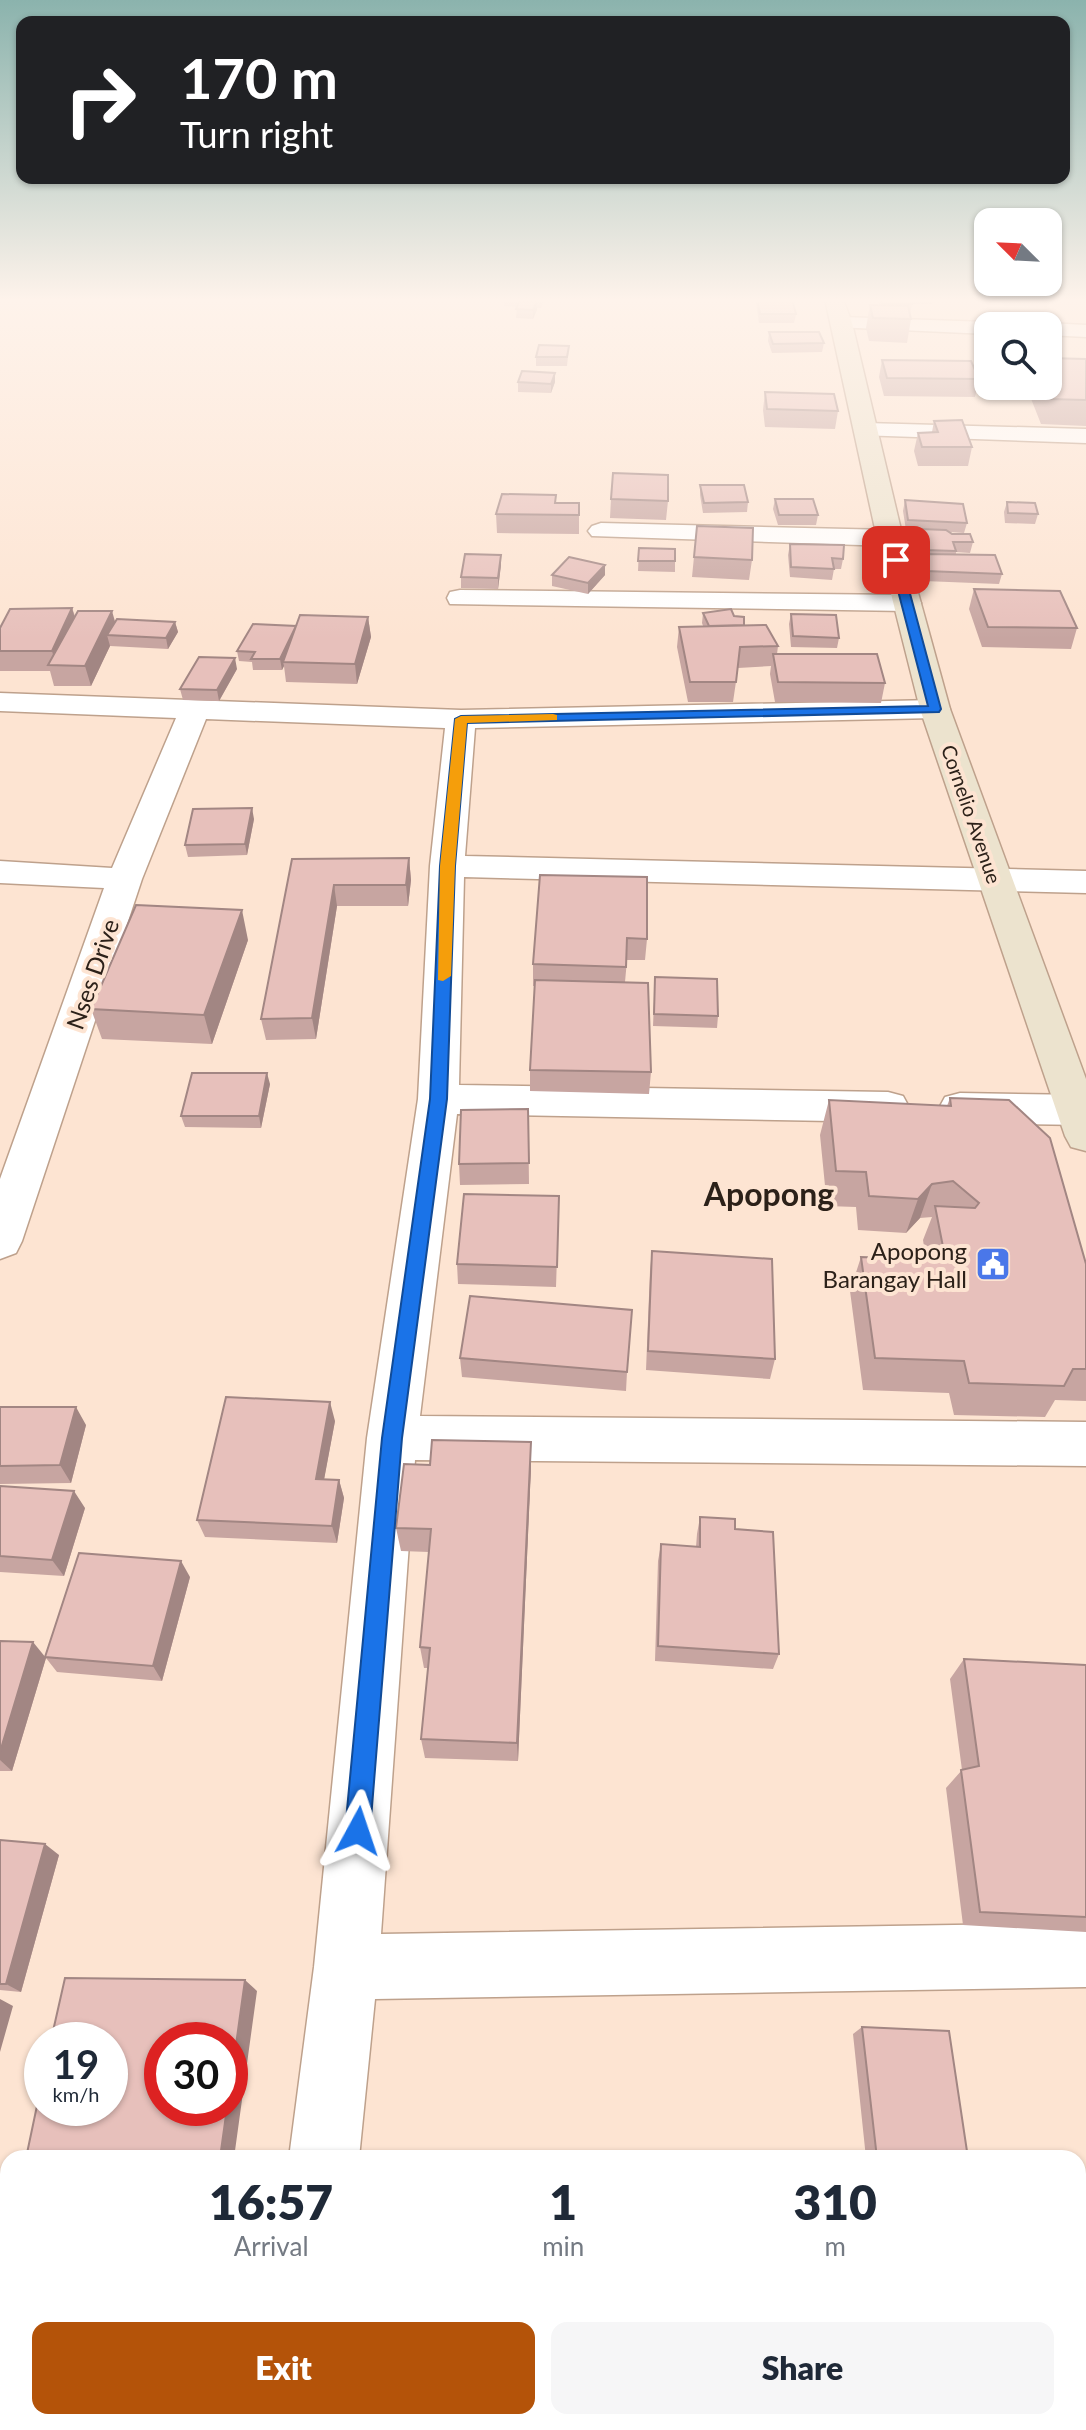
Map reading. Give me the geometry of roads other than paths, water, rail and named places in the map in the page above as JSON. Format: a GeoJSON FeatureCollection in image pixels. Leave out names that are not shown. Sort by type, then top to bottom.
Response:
{"type":"FeatureCollection","features":[{"type":"Feature","properties":{"kind":"street","name":"Cornelio Avenue"},"geometry":{"type":"LineString","coordinates":[[862,412],[890,538],[935,709],[1083,1118]]}},
{"type":"Feature","properties":{"kind":"street"},"geometry":{"type":"LineString","coordinates":[[866,430],[1086,436]]}},
{"type":"Feature","properties":{"kind":"street"},"geometry":{"type":"LineString","coordinates":[[601,531],[890,538]]}},
{"type":"Feature","properties":{"kind":"street"},"geometry":{"type":"LineString","coordinates":[[460,598],[907,603]]}},
{"type":"Feature","properties":{"kind":"street"},"geometry":{"type":"LineString","coordinates":[[0,702],[461,719],[935,709]]}},
{"type":"Feature","properties":{"kind":"street","name":"Nses Drive"},"geometry":{"type":"LineString","coordinates":[[0,1241],[125,879],[194,711]]}},
{"type":"Feature","properties":{"kind":"street"},"geometry":{"type":"LineString","coordinates":[[325,2150],[346,1967],[392,1438],[438,1099],[447,866],[461,719]]}},
{"type":"Feature","properties":{"kind":"street"},"geometry":{"type":"LineString","coordinates":[[447,866],[1086,882]]}},
{"type":"Feature","properties":{"kind":"street"},"geometry":{"type":"LineString","coordinates":[[0,872],[125,879]]}},
{"type":"Feature","properties":{"kind":"street"},"geometry":{"type":"LineString","coordinates":[[438,1099],[1083,1118]]}},
{"type":"Feature","properties":{"kind":"street"},"geometry":{"type":"LineString","coordinates":[[392,1438],[1086,1444]]}},
{"type":"Feature","properties":{"kind":"street"},"geometry":{"type":"LineString","coordinates":[[346,1967],[1086,1955]]}},
{"type":"Feature","properties":{"kind":"place","name":"Apopong Barangay Hall"},"geometry":{"type":"Point","coordinates":[993,1264]}},
{"type":"Feature","properties":{"kind":"district","name":"Apopong"},"geometry":{"type":"Point","coordinates":[769,1193]}}]}
